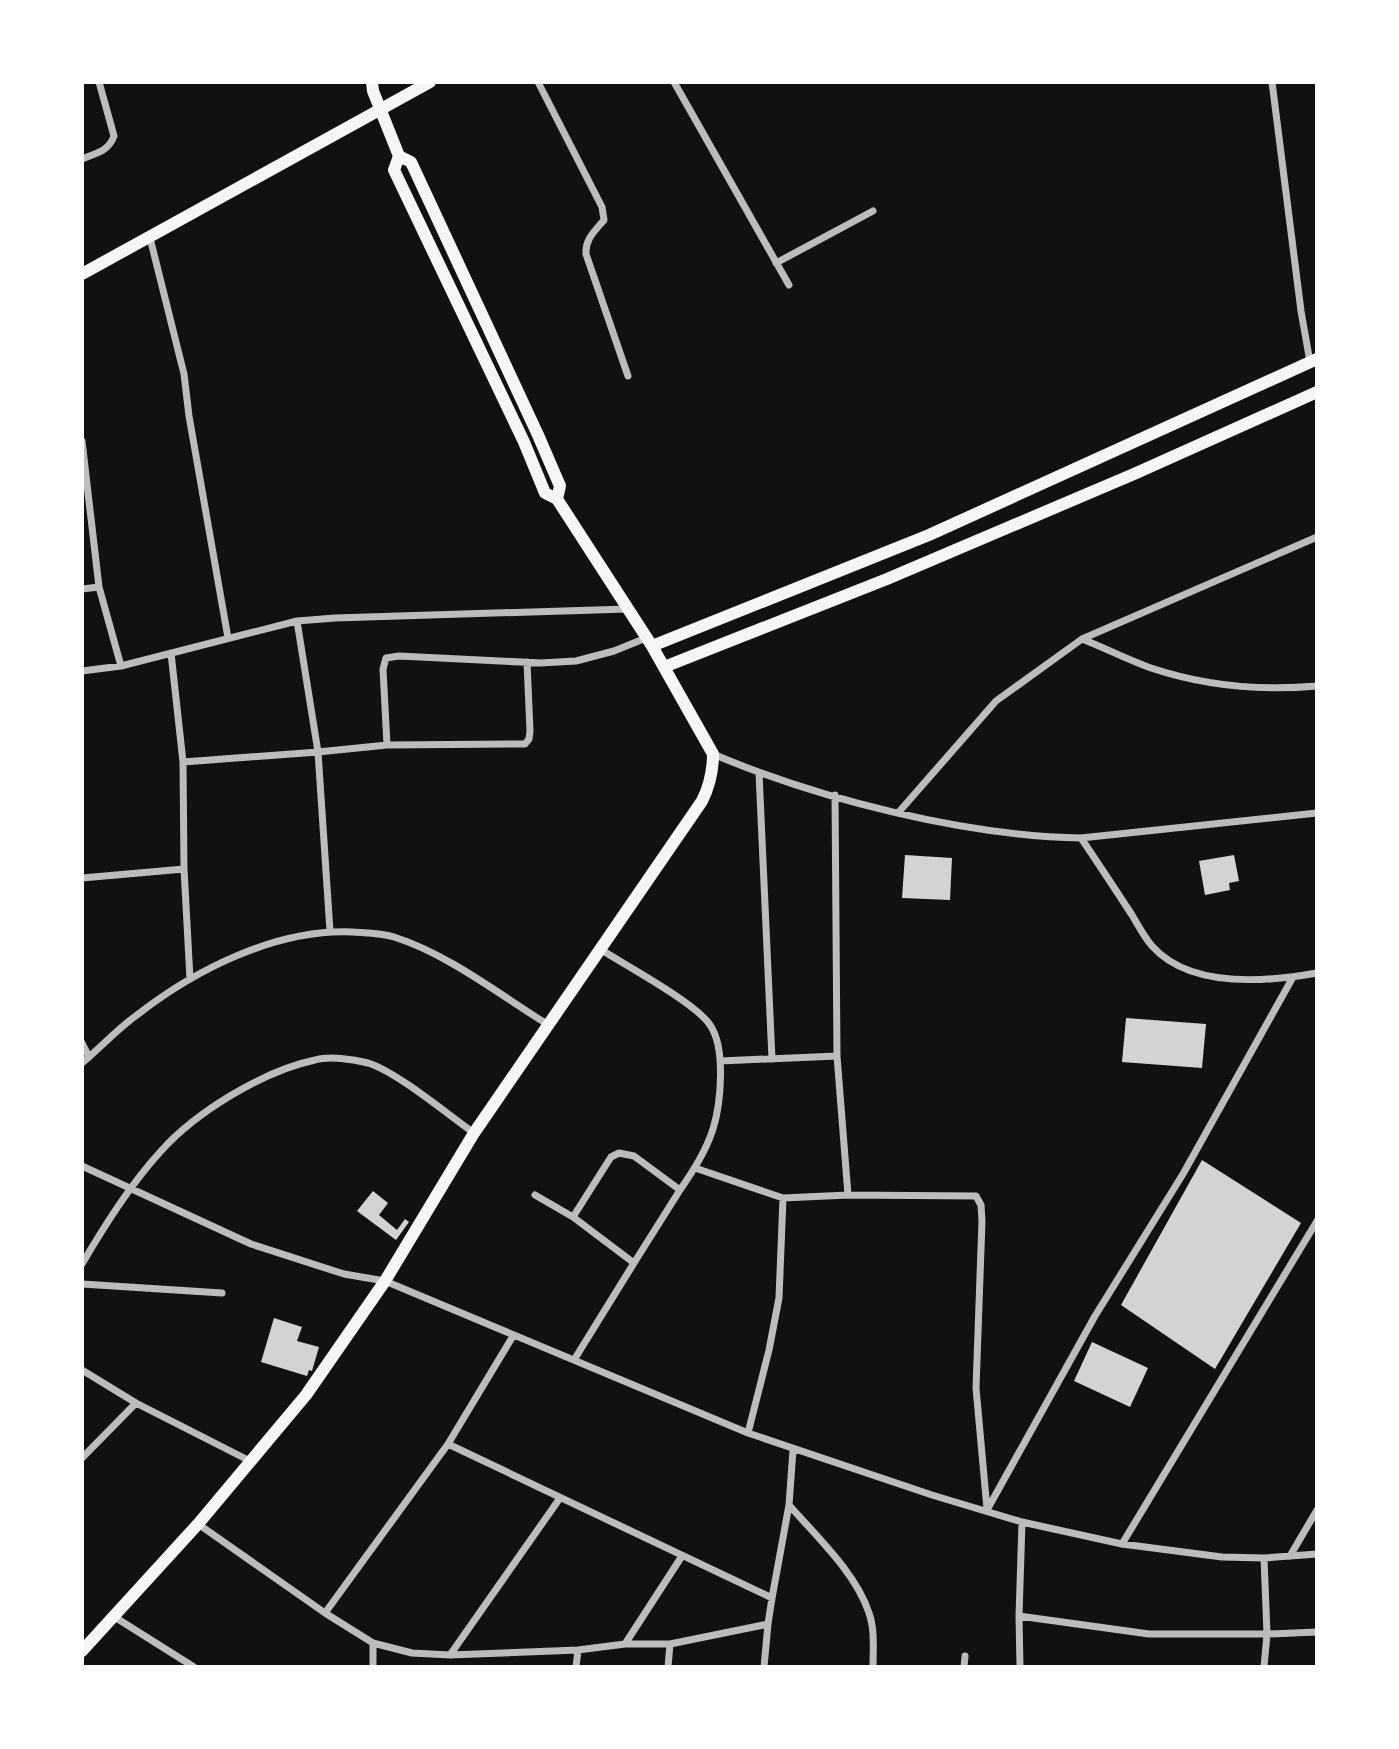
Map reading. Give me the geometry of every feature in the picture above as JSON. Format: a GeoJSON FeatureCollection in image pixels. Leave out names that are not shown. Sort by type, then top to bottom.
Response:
{"type":"FeatureCollection","features":[{"type":"Feature","properties":{"kind":"main road"},"geometry":{"type":"LineString","coordinates":[[82,1651],[198,1524],[306,1395],[385,1281],[474,1133],[702,801],[713,771],[713,754],[649,642],[557,499],[545,492],[394,170],[399,156],[372,82]]}},
{"type":"Feature","properties":{"kind":"main road"},"geometry":{"type":"LineString","coordinates":[[82,274],[430,82]]}},
{"type":"Feature","properties":{"kind":"main road"},"geometry":{"type":"LineString","coordinates":[[399,156],[411,162],[538,435],[560,486],[557,499]]}},
{"type":"Feature","properties":{"kind":"main road"},"geometry":{"type":"LineString","coordinates":[[649,642],[791,592],[929,535],[1313,361]]}},
{"type":"Feature","properties":{"kind":"main road"},"geometry":{"type":"LineString","coordinates":[[664,667],[1121,479],[1317,392]]}},
{"type":"Feature","properties":{"kind":"main road"},"geometry":{"type":"LineString","coordinates":[[791,592],[800,613]]}},
{"type":"Feature","properties":{"kind":"street"},"geometry":{"type":"LineString","coordinates":[[82,159],[103,151],[111,144],[114,136],[99,82]]}},
{"type":"Feature","properties":{"kind":"street"},"geometry":{"type":"LineString","coordinates":[[538,82],[602,207],[604,220],[585,245],[586,254],[628,376]]}},
{"type":"Feature","properties":{"kind":"street"},"geometry":{"type":"LineString","coordinates":[[674,82],[789,285]]}},
{"type":"Feature","properties":{"kind":"street"},"geometry":{"type":"LineString","coordinates":[[1272,82],[1301,311],[1313,361]]}},
{"type":"Feature","properties":{"kind":"street"},"geometry":{"type":"LineString","coordinates":[[776,263],[873,211]]}},
{"type":"Feature","properties":{"kind":"street"},"geometry":{"type":"LineString","coordinates":[[150,238],[184,374],[228,638]]}},
{"type":"Feature","properties":{"kind":"street"},"geometry":{"type":"LineString","coordinates":[[82,441],[99,587],[121,666]]}},
{"type":"Feature","properties":{"kind":"street"},"geometry":{"type":"LineString","coordinates":[[898,813],[996,701],[1082,639],[1317,537]]}},
{"type":"Feature","properties":{"kind":"street"},"geometry":{"type":"LineString","coordinates":[[82,589],[99,587]]}},
{"type":"Feature","properties":{"kind":"street"},"geometry":{"type":"LineString","coordinates":[[82,671],[121,666],[297,621],[627,609]]}},
{"type":"Feature","properties":{"kind":"street"},"geometry":{"type":"LineString","coordinates":[[297,621],[318,752],[330,931]]}},
{"type":"Feature","properties":{"kind":"street"},"geometry":{"type":"LineString","coordinates":[[1082,639],[1151,667],[1214,683],[1254,688],[1317,686]]}},
{"type":"Feature","properties":{"kind":"street"},"geometry":{"type":"LineString","coordinates":[[387,745],[383,669],[386,658],[399,656],[527,662],[576,661],[649,642]]}},
{"type":"Feature","properties":{"kind":"street"},"geometry":{"type":"LineString","coordinates":[[171,653],[183,762],[184,869],[190,979]]}},
{"type":"Feature","properties":{"kind":"street"},"geometry":{"type":"LineString","coordinates":[[183,762],[387,745],[525,744],[530,731],[527,662]]}},
{"type":"Feature","properties":{"kind":"street"},"geometry":{"type":"LineString","coordinates":[[713,754],[759,773],[898,813],[1005,833],[1081,838],[1317,813]]}},
{"type":"Feature","properties":{"kind":"street"},"geometry":{"type":"LineString","coordinates":[[759,773],[772,1059]]}},
{"type":"Feature","properties":{"kind":"street"},"geometry":{"type":"LineString","coordinates":[[835,795],[837,1056],[848,1195]]}},
{"type":"Feature","properties":{"kind":"street"},"geometry":{"type":"LineString","coordinates":[[1081,838],[1152,947],[1173,964],[1203,975],[1242,979],[1317,973]]}},
{"type":"Feature","properties":{"kind":"street"},"geometry":{"type":"LineString","coordinates":[[82,878],[184,869]]}},
{"type":"Feature","properties":{"kind":"street"},"geometry":{"type":"LineString","coordinates":[[82,1063],[137,1014],[190,979],[242,954],[286,940],[330,931],[391,936],[416,945],[547,1024]]}},
{"type":"Feature","properties":{"kind":"street"},"geometry":{"type":"LineString","coordinates":[[574,1360],[695,1168],[713,1130],[718,1104],[720,1061],[716,1036],[709,1023],[692,1008],[600,949]]}},
{"type":"Feature","properties":{"kind":"street"},"geometry":{"type":"LineString","coordinates":[[987,1510],[1095,1316],[1183,1174],[1293,977]]}},
{"type":"Feature","properties":{"kind":"street"},"geometry":{"type":"LineString","coordinates":[[82,1043],[89,1056]]}},
{"type":"Feature","properties":{"kind":"street"},"geometry":{"type":"LineString","coordinates":[[720,1061],[837,1056]]}},
{"type":"Feature","properties":{"kind":"street"},"geometry":{"type":"LineString","coordinates":[[82,1264],[131,1189],[162,1150],[191,1124],[245,1087],[317,1059],[367,1063],[386,1072],[474,1133]]}},
{"type":"Feature","properties":{"kind":"street"},"geometry":{"type":"LineString","coordinates":[[573,1217],[611,1157],[619,1153],[634,1156],[680,1190]]}},
{"type":"Feature","properties":{"kind":"street"},"geometry":{"type":"LineString","coordinates":[[82,1166],[251,1244],[344,1273],[385,1281],[748,1433],[932,1495],[1022,1522],[1122,1544],[1222,1557],[1264,1558],[1317,1554]]}},
{"type":"Feature","properties":{"kind":"street"},"geometry":{"type":"LineString","coordinates":[[695,1168],[783,1198],[848,1195],[976,1196],[981,1205],[976,1388],[987,1510]]}},
{"type":"Feature","properties":{"kind":"street"},"geometry":{"type":"LineString","coordinates":[[535,1195],[573,1217],[634,1263]]}},
{"type":"Feature","properties":{"kind":"street"},"geometry":{"type":"LineString","coordinates":[[748,1433],[777,1310],[783,1198]]}},
{"type":"Feature","properties":{"kind":"street"},"geometry":{"type":"LineString","coordinates":[[1122,1544],[1317,1221]]}},
{"type":"Feature","properties":{"kind":"street"},"geometry":{"type":"LineString","coordinates":[[82,1284],[222,1293]]}},
{"type":"Feature","properties":{"kind":"street"},"geometry":{"type":"LineString","coordinates":[[325,1613],[448,1444],[513,1336]]}},
{"type":"Feature","properties":{"kind":"street"},"geometry":{"type":"LineString","coordinates":[[82,1370],[136,1403],[250,1461]]}},
{"type":"Feature","properties":{"kind":"street"},"geometry":{"type":"LineString","coordinates":[[82,1458],[136,1403]]}},
{"type":"Feature","properties":{"kind":"street"},"geometry":{"type":"LineString","coordinates":[[448,1444],[772,1598]]}},
{"type":"Feature","properties":{"kind":"street"},"geometry":{"type":"LineString","coordinates":[[764,1667],[772,1598],[789,1505],[793,1450]]}},
{"type":"Feature","properties":{"kind":"street"},"geometry":{"type":"LineString","coordinates":[[450,1655],[560,1498]]}},
{"type":"Feature","properties":{"kind":"street"},"geometry":{"type":"LineString","coordinates":[[789,1505],[854,1581],[862,1596],[873,1631],[873,1667]]}},
{"type":"Feature","properties":{"kind":"street"},"geometry":{"type":"LineString","coordinates":[[1290,1556],[1317,1510]]}},
{"type":"Feature","properties":{"kind":"street"},"geometry":{"type":"LineString","coordinates":[[1020,1667],[1022,1522]]}},
{"type":"Feature","properties":{"kind":"street"},"geometry":{"type":"LineString","coordinates":[[198,1524],[325,1613],[373,1643],[412,1653],[450,1655],[578,1650],[625,1644],[670,1644],[768,1624]]}},
{"type":"Feature","properties":{"kind":"street"},"geometry":{"type":"LineString","coordinates":[[625,1644],[682,1556]]}},
{"type":"Feature","properties":{"kind":"street"},"geometry":{"type":"LineString","coordinates":[[1264,1558],[1267,1634],[1264,1667]]}},
{"type":"Feature","properties":{"kind":"street"},"geometry":{"type":"LineString","coordinates":[[113,1616],[194,1667]]}},
{"type":"Feature","properties":{"kind":"street"},"geometry":{"type":"LineString","coordinates":[[1019,1616],[1149,1634],[1317,1632]]}},
{"type":"Feature","properties":{"kind":"street"},"geometry":{"type":"LineString","coordinates":[[373,1643],[373,1667]]}},
{"type":"Feature","properties":{"kind":"street"},"geometry":{"type":"LineString","coordinates":[[668,1667],[670,1644]]}},
{"type":"Feature","properties":{"kind":"street"},"geometry":{"type":"LineString","coordinates":[[576,1667],[578,1650]]}},
{"type":"Feature","properties":{"kind":"street"},"geometry":{"type":"LineString","coordinates":[[964,1667],[965,1656]]}},
{"type":"Feature","properties":{"kind":"building"},"geometry":{"type":"Polygon","coordinates":[[[905,855],[952,858],[950,900],[902,898],[905,855]]]}},
{"type":"Feature","properties":{"kind":"building"},"geometry":{"type":"Polygon","coordinates":[[[1234,855],[1239,881],[1229,883],[1230,890],[1205,895],[1199,861],[1234,855]]]}},
{"type":"Feature","properties":{"kind":"building"},"geometry":{"type":"Polygon","coordinates":[[[1126,1018],[1206,1024],[1202,1068],[1122,1062],[1126,1018]]]}},
{"type":"Feature","properties":{"kind":"building"},"geometry":{"type":"Polygon","coordinates":[[[1202,1160],[1301,1223],[1215,1369],[1121,1305],[1202,1160]]]}},
{"type":"Feature","properties":{"kind":"building"},"geometry":{"type":"Polygon","coordinates":[[[373,1191],[388,1203],[379,1215],[397,1230],[405,1219],[409,1222],[396,1240],[357,1211],[373,1191]]]}},
{"type":"Feature","properties":{"kind":"building"},"geometry":{"type":"Polygon","coordinates":[[[274,1318],[302,1327],[297,1341],[319,1347],[312,1371],[309,1370],[307,1376],[261,1362],[274,1318]]]}},
{"type":"Feature","properties":{"kind":"building"},"geometry":{"type":"Polygon","coordinates":[[[1092,1342],[1148,1368],[1130,1407],[1074,1381],[1092,1342]]]}}]}
